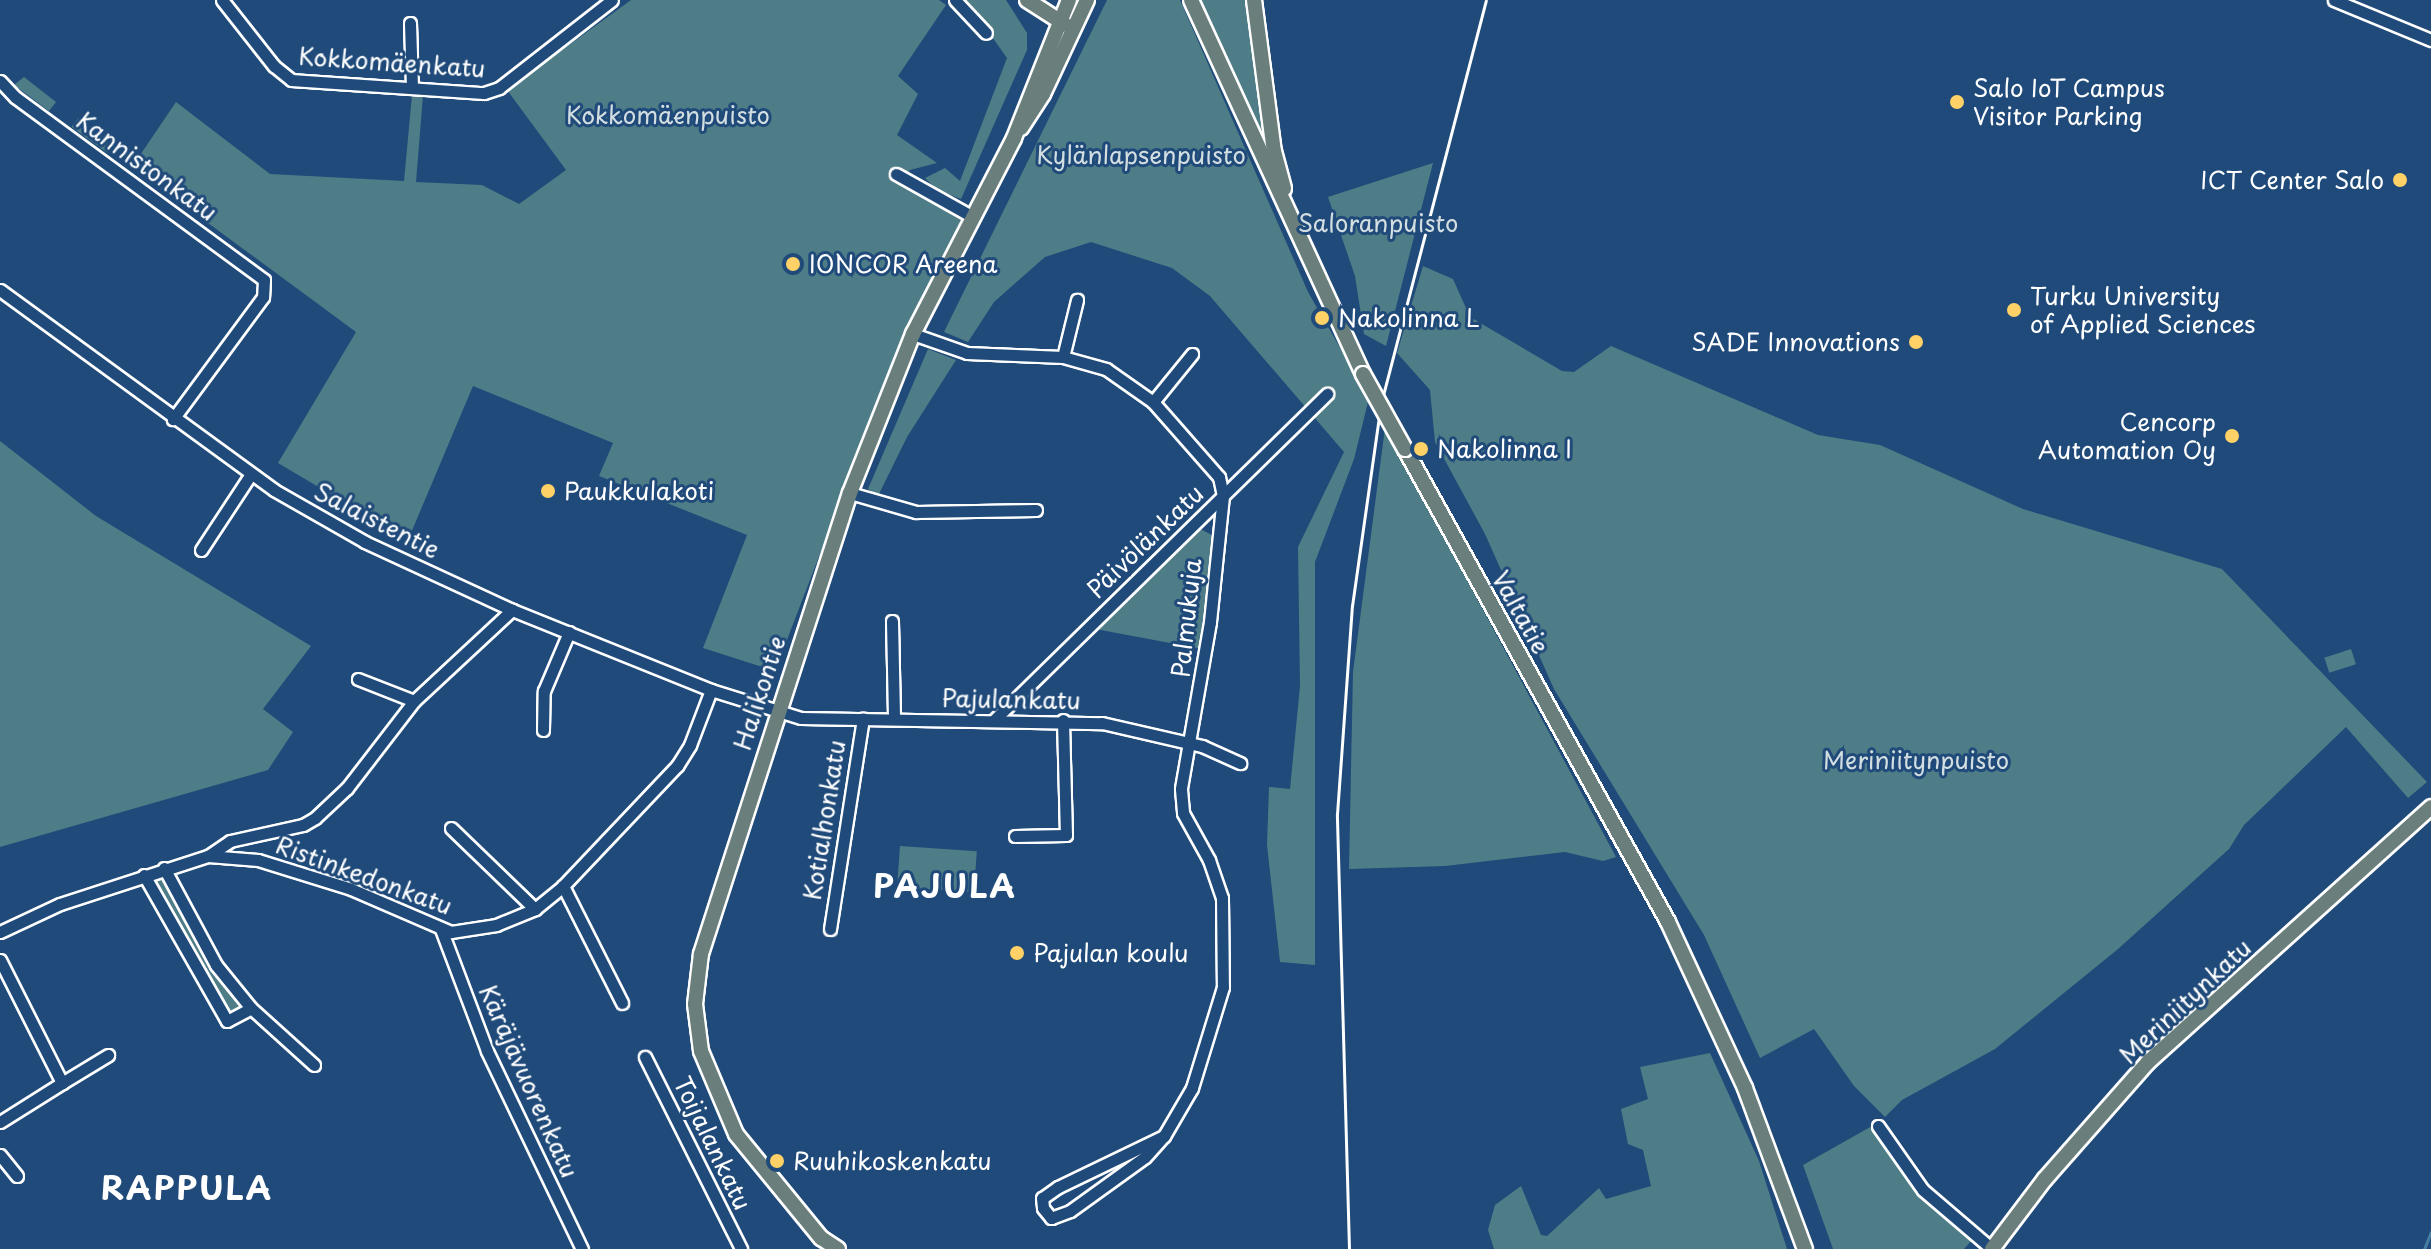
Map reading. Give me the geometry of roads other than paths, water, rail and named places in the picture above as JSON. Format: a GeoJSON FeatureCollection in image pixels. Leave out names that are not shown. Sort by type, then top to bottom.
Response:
{"type":"FeatureCollection","features":[{"type":"Feature","properties":{"kind":"main road"},"geometry":{"type":"LineString","coordinates":[[1027,0],[1074,28]]}},
{"type":"Feature","properties":{"kind":"main road","name":"Valtatie"},"geometry":{"type":"LineString","coordinates":[[1191,0],[1363,374],[1675,936],[1745,1088],[1805,1249]]}},
{"type":"Feature","properties":{"kind":"main road"},"geometry":{"type":"LineString","coordinates":[[1254,0],[1274,151],[1296,232]]}},
{"type":"Feature","properties":{"kind":"main road"},"geometry":{"type":"LineString","coordinates":[[1067,1],[1084,5]]}},
{"type":"Feature","properties":{"kind":"main road","name":"Halikontie"},"geometry":{"type":"LineString","coordinates":[[1014,138],[1067,1]]}},
{"type":"Feature","properties":{"kind":"main road","name":"Halikontie"},"geometry":{"type":"LineString","coordinates":[[838,1249],[819,1243],[736,1134],[701,1051],[695,1004],[701,954],[776,711],[850,493],[913,334],[1014,138],[1043,94],[1084,5]]}},
{"type":"Feature","properties":{"kind":"main road"},"geometry":{"type":"LineString","coordinates":[[1042,11],[1048,45]]}},
{"type":"Feature","properties":{"kind":"main road","name":"Meriniitynkatu"},"geometry":{"type":"LineString","coordinates":[[1992,1249],[2045,1179],[2148,1062],[2431,807]]}},
{"type":"Feature","properties":{"kind":"street","name":"Kokkomäenkatu"},"geometry":{"type":"LineString","coordinates":[[222,0],[274,66],[291,80],[492,91],[612,0]]}},
{"type":"Feature","properties":{"kind":"street"},"geometry":{"type":"LineString","coordinates":[[955,0],[986,33]]}},
{"type":"Feature","properties":{"kind":"street"},"geometry":{"type":"LineString","coordinates":[[2334,0],[2431,40]]}},
{"type":"Feature","properties":{"kind":"street"},"geometry":{"type":"LineString","coordinates":[[410,23],[412,88]]}},
{"type":"Feature","properties":{"kind":"street","name":"Kannistonkatu"},"geometry":{"type":"LineString","coordinates":[[0,81],[15,97],[261,276],[267,286],[173,419]]}},
{"type":"Feature","properties":{"kind":"street"},"geometry":{"type":"LineString","coordinates":[[896,174],[973,217]]}},
{"type":"Feature","properties":{"kind":"street","name":"Salaistentie"},"geometry":{"type":"LineString","coordinates":[[0,290],[251,474],[365,542],[512,610],[711,690],[776,711]]}},
{"type":"Feature","properties":{"kind":"street"},"geometry":{"type":"LineString","coordinates":[[1063,357],[1077,300]]}},
{"type":"Feature","properties":{"kind":"street"},"geometry":{"type":"LineString","coordinates":[[913,334],[967,353],[1063,357],[1106,369],[1153,402],[1209,461],[1223,496]]}},
{"type":"Feature","properties":{"kind":"street"},"geometry":{"type":"LineString","coordinates":[[1153,402],[1192,354]]}},
{"type":"Feature","properties":{"kind":"street","name":"Päivölänkatu"},"geometry":{"type":"LineString","coordinates":[[995,719],[1327,394]]}},
{"type":"Feature","properties":{"kind":"street"},"geometry":{"type":"LineString","coordinates":[[201,550],[251,474]]}},
{"type":"Feature","properties":{"kind":"street"},"geometry":{"type":"LineString","coordinates":[[850,493],[916,512],[1036,510]]}},
{"type":"Feature","properties":{"kind":"street","name":"Palmukuja"},"geometry":{"type":"LineString","coordinates":[[1164,1136],[1058,1187],[1042,1198],[1043,1208],[1051,1218],[1070,1211],[1145,1157],[1164,1136],[1192,1088],[1223,987],[1222,898],[1209,860],[1183,813],[1189,744],[1208,644],[1223,496]]}},
{"type":"Feature","properties":{"kind":"street"},"geometry":{"type":"LineString","coordinates":[[208,856],[230,841],[303,825],[315,818],[347,788],[414,701],[512,610]]}},
{"type":"Feature","properties":{"kind":"street"},"geometry":{"type":"LineString","coordinates":[[892,621],[894,719]]}},
{"type":"Feature","properties":{"kind":"street"},"geometry":{"type":"LineString","coordinates":[[543,730],[544,691],[569,632]]}},
{"type":"Feature","properties":{"kind":"street"},"geometry":{"type":"LineString","coordinates":[[358,679],[414,701]]}},
{"type":"Feature","properties":{"kind":"street","name":"Ristinkedonkatu"},"geometry":{"type":"LineString","coordinates":[[0,932],[60,904],[208,856],[258,860],[351,889],[441,929],[496,925],[535,909],[563,886],[677,766],[690,745],[711,690]]}},
{"type":"Feature","properties":{"kind":"street","name":"Pajulankatu"},"geometry":{"type":"LineString","coordinates":[[776,711],[801,718],[1063,720],[1127,727],[1189,744],[1240,763]]}},
{"type":"Feature","properties":{"kind":"street","name":"Kotialhonkatu"},"geometry":{"type":"LineString","coordinates":[[830,929],[863,719]]}},
{"type":"Feature","properties":{"kind":"street"},"geometry":{"type":"LineString","coordinates":[[1015,836],[1066,835],[1063,720]]}},
{"type":"Feature","properties":{"kind":"street"},"geometry":{"type":"LineString","coordinates":[[451,828],[535,909]]}},
{"type":"Feature","properties":{"kind":"street"},"geometry":{"type":"LineString","coordinates":[[164,868],[216,965],[251,1008],[314,1065]]}},
{"type":"Feature","properties":{"kind":"street"},"geometry":{"type":"LineString","coordinates":[[144,875],[227,1021],[251,1008]]}},
{"type":"Feature","properties":{"kind":"street"},"geometry":{"type":"LineString","coordinates":[[563,886],[622,1003]]}},
{"type":"Feature","properties":{"kind":"street","name":"Käräjävuorenkatu"},"geometry":{"type":"LineString","coordinates":[[441,929],[487,1051],[582,1249]]}},
{"type":"Feature","properties":{"kind":"street"},"geometry":{"type":"LineString","coordinates":[[0,960],[62,1083]]}},
{"type":"Feature","properties":{"kind":"street"},"geometry":{"type":"LineString","coordinates":[[0,1122],[108,1055]]}},
{"type":"Feature","properties":{"kind":"street","name":"Toijalankatu"},"geometry":{"type":"LineString","coordinates":[[645,1057],[741,1249]]}},
{"type":"Feature","properties":{"kind":"street"},"geometry":{"type":"LineString","coordinates":[[1878,1126],[1923,1190],[1992,1249]]}},
{"type":"Feature","properties":{"kind":"street"},"geometry":{"type":"LineString","coordinates":[[0,1155],[17,1176]]}},
{"type":"Feature","properties":{"kind":"waterway"},"geometry":{"type":"LineString","coordinates":[[2424,1249],[2431,1232]]}},
{"type":"Feature","properties":{"kind":"railway"},"geometry":{"type":"LineString","coordinates":[[1349,1249],[1337,814],[1352,606],[1381,403],[1486,0]]}},
{"type":"Feature","properties":{"kind":"place","name":"Salo IoT Campus Visitor Parking"},"geometry":{"type":"Point","coordinates":[1957,102]}},
{"type":"Feature","properties":{"kind":"place","name":"ICT Center Salo"},"geometry":{"type":"Point","coordinates":[2400,180]}},
{"type":"Feature","properties":{"kind":"place","name":"IONCOR Areena"},"geometry":{"type":"Point","coordinates":[793,264]}},
{"type":"Feature","properties":{"kind":"place","name":"Turku University of Applied Sciences"},"geometry":{"type":"Point","coordinates":[2014,310]}},
{"type":"Feature","properties":{"kind":"place","name":"Nakolinna L"},"geometry":{"type":"Point","coordinates":[1322,318]}},
{"type":"Feature","properties":{"kind":"place","name":"SADE Innovations"},"geometry":{"type":"Point","coordinates":[1916,342]}},
{"type":"Feature","properties":{"kind":"place","name":"Cencorp Automation Oy"},"geometry":{"type":"Point","coordinates":[2232,436]}},
{"type":"Feature","properties":{"kind":"place","name":"Nakolinna I"},"geometry":{"type":"Point","coordinates":[1421,449]}},
{"type":"Feature","properties":{"kind":"place","name":"Paukkulakoti"},"geometry":{"type":"Point","coordinates":[548,491]}},
{"type":"Feature","properties":{"kind":"place","name":"Pajulan koulu"},"geometry":{"type":"Point","coordinates":[1017,953]}},
{"type":"Feature","properties":{"kind":"place","name":"Ruuhikoskenkatu"},"geometry":{"type":"Point","coordinates":[777,1161]}},
{"type":"Feature","properties":{"kind":"district","name":"PAJULA"},"geometry":{"type":"Point","coordinates":[945,885]}},
{"type":"Feature","properties":{"kind":"district","name":"RAPPULA"},"geometry":{"type":"Point","coordinates":[187,1187]}},
{"type":"Feature","properties":{"kind":"park label","name":"Kokkomäenpuisto"},"geometry":{"type":"Point","coordinates":[668,115]}},
{"type":"Feature","properties":{"kind":"park label","name":"Kylänlapsenpuisto"},"geometry":{"type":"Point","coordinates":[1141,155]}},
{"type":"Feature","properties":{"kind":"park label","name":"Saloranpuisto"},"geometry":{"type":"Point","coordinates":[1378,223]}},
{"type":"Feature","properties":{"kind":"park label","name":"Meriniitynpuisto"},"geometry":{"type":"Point","coordinates":[1916,760]}}]}
